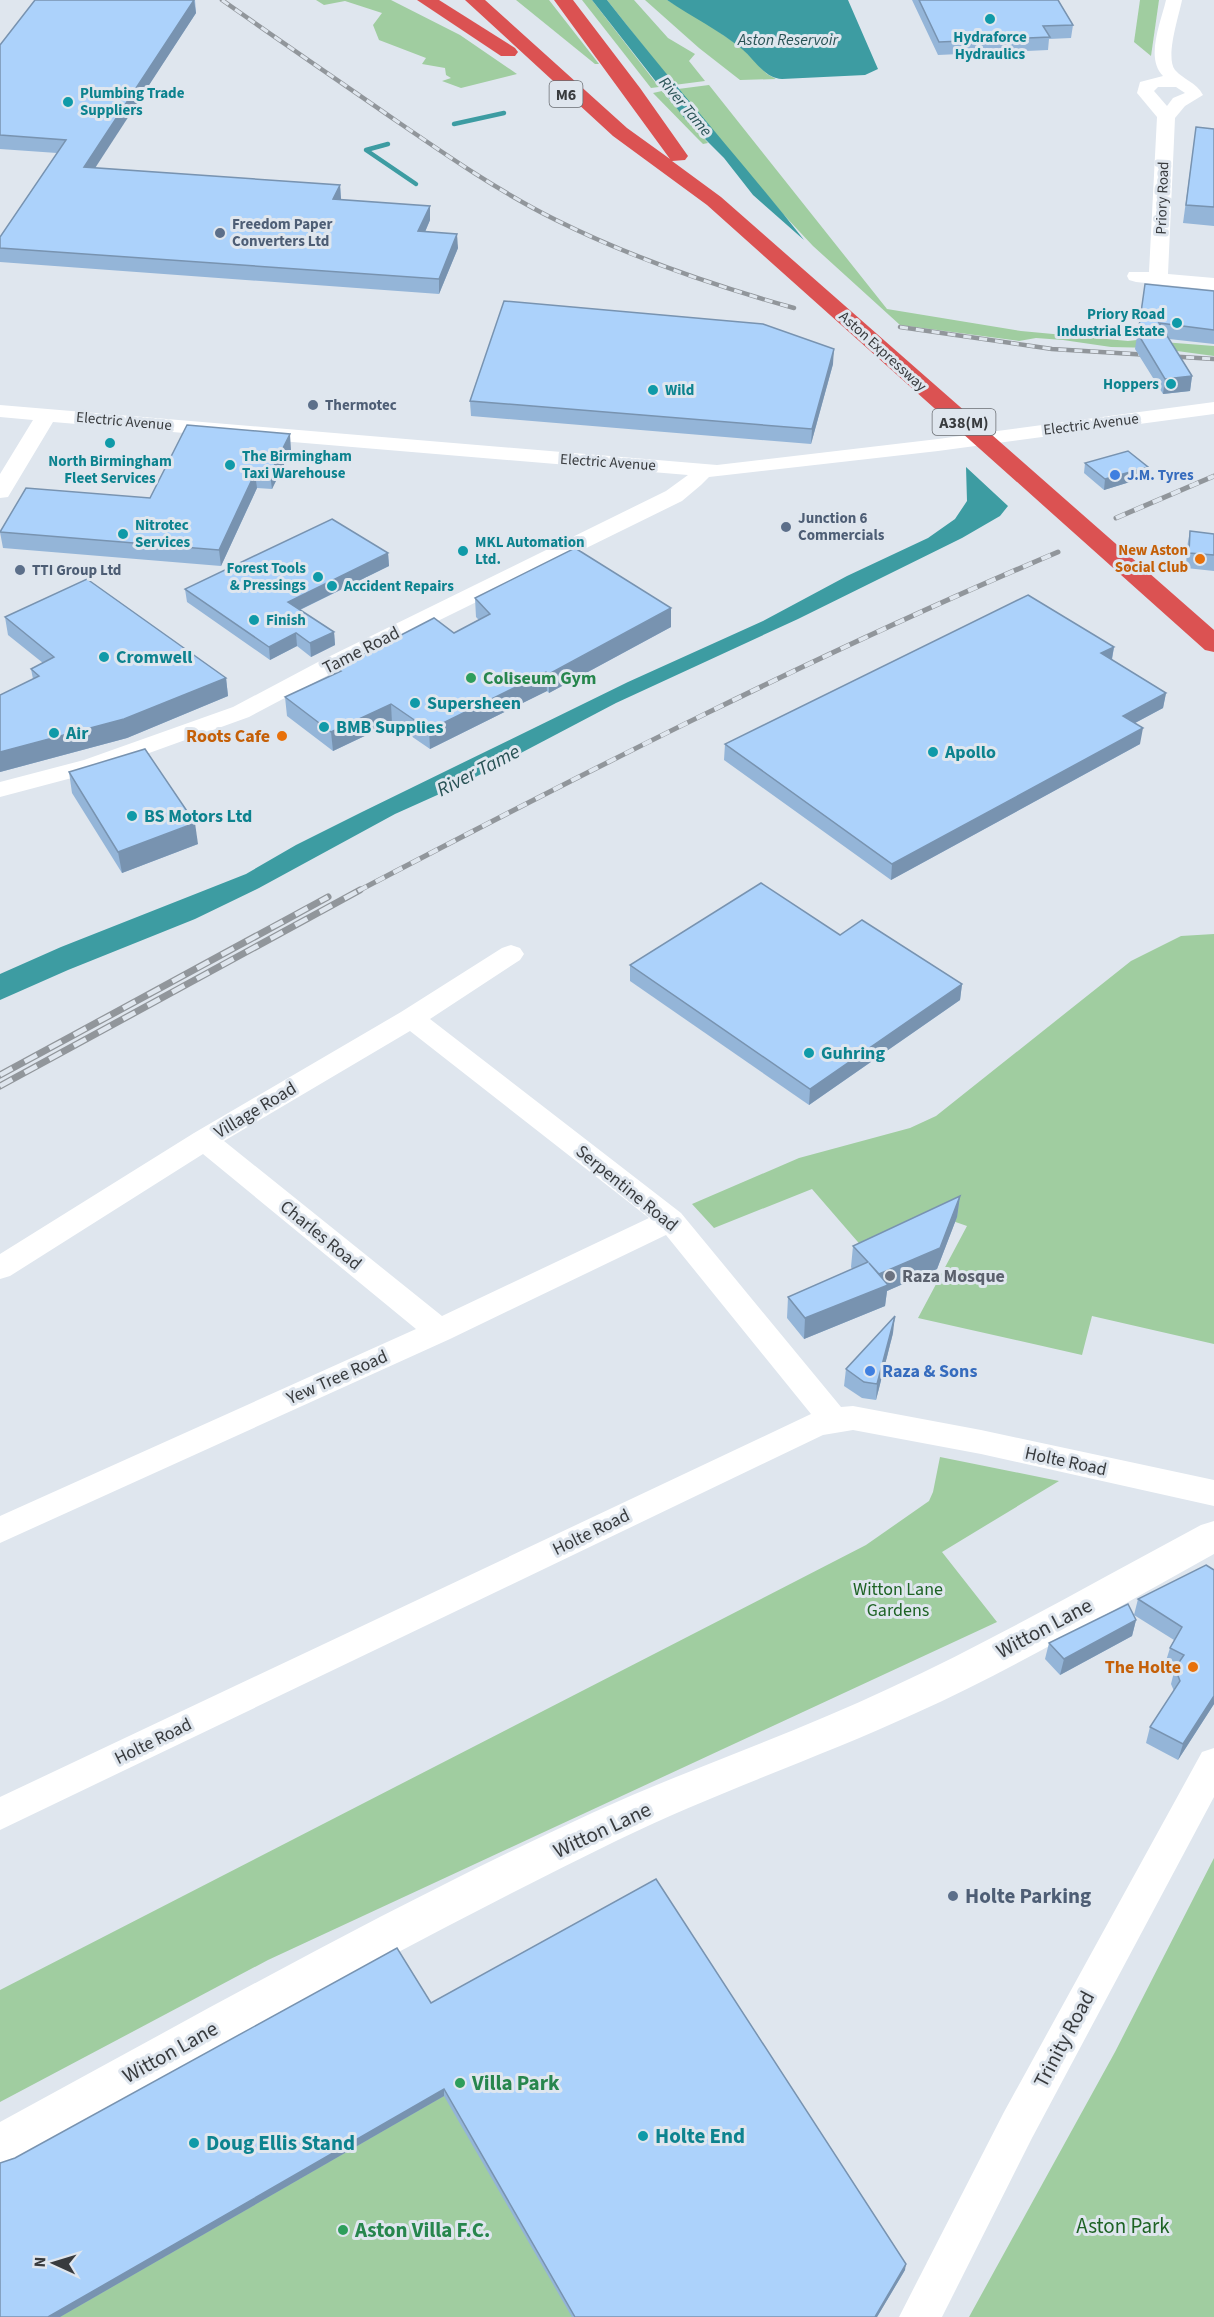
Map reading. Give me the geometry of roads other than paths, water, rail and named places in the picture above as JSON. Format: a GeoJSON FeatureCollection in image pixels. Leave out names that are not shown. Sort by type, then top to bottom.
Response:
{"type":"FeatureCollection","features":[{"type":"Feature","properties":{"kind":"highway","name":"M6"},"geometry":{"type":"LineString","coordinates":[[413,0],[522,53],[620,132]]}},
{"type":"Feature","properties":{"kind":"highway","name":"M6"},"geometry":{"type":"LineString","coordinates":[[426,0],[465,25]]}},
{"type":"Feature","properties":{"kind":"highway"},"geometry":{"type":"LineString","coordinates":[[474,0],[522,53]]}},
{"type":"Feature","properties":{"kind":"highway","name":"Aston Expressway"},"geometry":{"type":"LineString","coordinates":[[499,0],[678,156],[714,201]]}},
{"type":"Feature","properties":{"kind":"highway","name":"A38(M)"},"geometry":{"type":"LineString","coordinates":[[563,0],[678,156]]}},
{"type":"Feature","properties":{"kind":"highway","name":"Aston Expressway"},"geometry":{"type":"LineString","coordinates":[[620,132],[714,201],[1214,644]]}},
{"type":"Feature","properties":{"kind":"main road","name":"Witton Lane"},"geometry":{"type":"LineString","coordinates":[[0,2146],[273,1996],[491,1882],[608,1824],[903,1701],[979,1664],[1214,1536]]}},
{"type":"Feature","properties":{"kind":"street"},"geometry":{"type":"LineString","coordinates":[[1166,117],[1159,84],[1162,48],[1173,13],[1174,0]]}},
{"type":"Feature","properties":{"kind":"street"},"geometry":{"type":"LineString","coordinates":[[1159,84],[1185,94],[1214,99]]}},
{"type":"Feature","properties":{"kind":"street"},"geometry":{"type":"LineString","coordinates":[[1159,84],[1185,94]]}},
{"type":"Feature","properties":{"kind":"street"},"geometry":{"type":"LineString","coordinates":[[1166,117],[1185,94]]}},
{"type":"Feature","properties":{"kind":"street","name":"Priory Road"},"geometry":{"type":"LineString","coordinates":[[1158,279],[1166,117]]}},
{"type":"Feature","properties":{"kind":"street"},"geometry":{"type":"LineString","coordinates":[[1136,276],[1214,284]]}},
{"type":"Feature","properties":{"kind":"street","name":"Electric Avenue"},"geometry":{"type":"LineString","coordinates":[[0,411],[434,449],[703,470],[736,470],[1214,408]]}},
{"type":"Feature","properties":{"kind":"street"},"geometry":{"type":"LineString","coordinates":[[0,492],[47,414]]}},
{"type":"Feature","properties":{"kind":"street","name":"Tame Road"},"geometry":{"type":"LineString","coordinates":[[0,790],[93,765],[240,712],[326,667],[674,496],[694,481],[703,470]]}},
{"type":"Feature","properties":{"kind":"street","name":"Village Road"},"geometry":{"type":"LineString","coordinates":[[0,1268],[204,1140],[411,1018],[512,954]]}},
{"type":"Feature","properties":{"kind":"street","name":"Serpentine Road"},"geometry":{"type":"LineString","coordinates":[[411,1018],[671,1220],[834,1420]]}},
{"type":"Feature","properties":{"kind":"street","name":"Charles Road"},"geometry":{"type":"LineString","coordinates":[[204,1140],[438,1331]]}},
{"type":"Feature","properties":{"kind":"street","name":"Yew Tree Road"},"geometry":{"type":"LineString","coordinates":[[0,1530],[438,1331],[671,1220]]}},
{"type":"Feature","properties":{"kind":"street","name":"Holte Road"},"geometry":{"type":"LineString","coordinates":[[0,1814],[804,1430],[834,1420],[853,1418],[970,1440],[1214,1493]]}},
{"type":"Feature","properties":{"kind":"street","name":"Trinity Road"},"geometry":{"type":"LineString","coordinates":[[920,2317],[1018,2125],[1214,1763]]}},
{"type":"Feature","properties":{"kind":"water","name":"River Tame"},"geometry":{"type":"Polygon","coordinates":[[[592,0],[607,0],[804,240],[753,195],[724,158],[686,120],[592,0]]]}},
{"type":"Feature","properties":{"kind":"water","name":"Aston Reservoir"},"geometry":{"type":"Polygon","coordinates":[[[667,0],[848,0],[878,69],[865,75],[776,78],[765,72],[733,42],[667,0]]]}},
{"type":"Feature","properties":{"kind":"water","name":"River Tame"},"geometry":{"type":"Polygon","coordinates":[[[966,467],[1008,506],[1000,516],[962,538],[798,619],[616,703],[464,783],[395,814],[259,888],[195,919],[0,1000],[0,974],[61,947],[246,874],[296,845],[362,812],[628,682],[763,621],[847,576],[928,538],[955,519],[967,501],[966,467]]]}},
{"type":"Feature","properties":{"kind":"waterway"},"geometry":{"type":"LineString","coordinates":[[454,124],[504,113]]}},
{"type":"Feature","properties":{"kind":"waterway"},"geometry":{"type":"LineString","coordinates":[[388,144],[366,150],[416,184]]}},
{"type":"Feature","properties":{"kind":"railway"},"geometry":{"type":"LineString","coordinates":[[222,0],[436,148],[535,209],[614,247],[703,280],[794,308]]}},
{"type":"Feature","properties":{"kind":"railway"},"geometry":{"type":"LineString","coordinates":[[900,327],[1052,349],[1214,359]]}},
{"type":"Feature","properties":{"kind":"railway"},"geometry":{"type":"LineString","coordinates":[[1116,518],[1214,476]]}},
{"type":"Feature","properties":{"kind":"railway"},"geometry":{"type":"LineString","coordinates":[[358,891],[704,714],[880,631],[1058,552]]}},
{"type":"Feature","properties":{"kind":"railway"},"geometry":{"type":"LineString","coordinates":[[0,1086],[360,890]]}},
{"type":"Feature","properties":{"kind":"railway"},"geometry":{"type":"LineString","coordinates":[[0,1075],[328,897]]}},
{"type":"Feature","properties":{"kind":"place","name":"Hydraforce Hydraulics"},"geometry":{"type":"Point","coordinates":[990,19]}},
{"type":"Feature","properties":{"kind":"place","name":"Plumbing Trade Suppliers"},"geometry":{"type":"Point","coordinates":[68,102]}},
{"type":"Feature","properties":{"kind":"place","name":"Freedom Paper Converters Ltd"},"geometry":{"type":"Point","coordinates":[220,233]}},
{"type":"Feature","properties":{"kind":"place","name":"Priory Road Industrial Estate"},"geometry":{"type":"Point","coordinates":[1177,323]}},
{"type":"Feature","properties":{"kind":"place","name":"Hoppers"},"geometry":{"type":"Point","coordinates":[1171,384]}},
{"type":"Feature","properties":{"kind":"place","name":"Wild"},"geometry":{"type":"Point","coordinates":[653,390]}},
{"type":"Feature","properties":{"kind":"place","name":"Thermotec"},"geometry":{"type":"Point","coordinates":[313,405]}},
{"type":"Feature","properties":{"kind":"place","name":"North Birmingham Fleet Services"},"geometry":{"type":"Point","coordinates":[110,443]}},
{"type":"Feature","properties":{"kind":"place","name":"The Birmingham Taxi Warehouse"},"geometry":{"type":"Point","coordinates":[230,465]}},
{"type":"Feature","properties":{"kind":"place","name":"J.M. Tyres"},"geometry":{"type":"Point","coordinates":[1115,475]}},
{"type":"Feature","properties":{"kind":"place","name":"Junction 6 Commercials"},"geometry":{"type":"Point","coordinates":[786,527]}},
{"type":"Feature","properties":{"kind":"place","name":"Nitrotec Services"},"geometry":{"type":"Point","coordinates":[123,534]}},
{"type":"Feature","properties":{"kind":"place","name":"MKL Automation Ltd."},"geometry":{"type":"Point","coordinates":[463,551]}},
{"type":"Feature","properties":{"kind":"place","name":"New Aston Social Club"},"geometry":{"type":"Point","coordinates":[1200,559]}},
{"type":"Feature","properties":{"kind":"place","name":"TTI Group Ltd"},"geometry":{"type":"Point","coordinates":[20,570]}},
{"type":"Feature","properties":{"kind":"place","name":"Forest Tools & Pressings"},"geometry":{"type":"Point","coordinates":[318,577]}},
{"type":"Feature","properties":{"kind":"place","name":"Accident Repairs"},"geometry":{"type":"Point","coordinates":[332,586]}},
{"type":"Feature","properties":{"kind":"place","name":"Finish"},"geometry":{"type":"Point","coordinates":[254,620]}},
{"type":"Feature","properties":{"kind":"place","name":"Cromwell"},"geometry":{"type":"Point","coordinates":[104,657]}},
{"type":"Feature","properties":{"kind":"place","name":"Coliseum Gym"},"geometry":{"type":"Point","coordinates":[471,678]}},
{"type":"Feature","properties":{"kind":"place","name":"Supersheen"},"geometry":{"type":"Point","coordinates":[415,703]}},
{"type":"Feature","properties":{"kind":"place","name":"BMB Supplies"},"geometry":{"type":"Point","coordinates":[324,727]}},
{"type":"Feature","properties":{"kind":"place","name":"Air"},"geometry":{"type":"Point","coordinates":[54,733]}},
{"type":"Feature","properties":{"kind":"place","name":"Roots Cafe"},"geometry":{"type":"Point","coordinates":[282,736]}},
{"type":"Feature","properties":{"kind":"place","name":"Apollo"},"geometry":{"type":"Point","coordinates":[933,752]}},
{"type":"Feature","properties":{"kind":"place","name":"BS Motors Ltd"},"geometry":{"type":"Point","coordinates":[132,816]}},
{"type":"Feature","properties":{"kind":"place","name":"Guhring"},"geometry":{"type":"Point","coordinates":[809,1053]}},
{"type":"Feature","properties":{"kind":"place","name":"Raza Mosque"},"geometry":{"type":"Point","coordinates":[890,1276]}},
{"type":"Feature","properties":{"kind":"place","name":"Raza & Sons"},"geometry":{"type":"Point","coordinates":[870,1371]}},
{"type":"Feature","properties":{"kind":"place","name":"The Holte"},"geometry":{"type":"Point","coordinates":[1193,1667]}},
{"type":"Feature","properties":{"kind":"place","name":"Holte Parking"},"geometry":{"type":"Point","coordinates":[953,1896]}},
{"type":"Feature","properties":{"kind":"place","name":"Villa Park"},"geometry":{"type":"Point","coordinates":[460,2083]}},
{"type":"Feature","properties":{"kind":"place","name":"Holte End"},"geometry":{"type":"Point","coordinates":[643,2136]}},
{"type":"Feature","properties":{"kind":"place","name":"Doug Ellis Stand"},"geometry":{"type":"Point","coordinates":[194,2143]}},
{"type":"Feature","properties":{"kind":"place","name":"Aston Villa F.C."},"geometry":{"type":"Point","coordinates":[343,2230]}},
{"type":"Feature","properties":{"kind":"park label","name":"Witton Lane Gardens"},"geometry":{"type":"Point","coordinates":[898,1599]}},
{"type":"Feature","properties":{"kind":"park label","name":"Aston Park"},"geometry":{"type":"Point","coordinates":[1123,2226]}}]}
